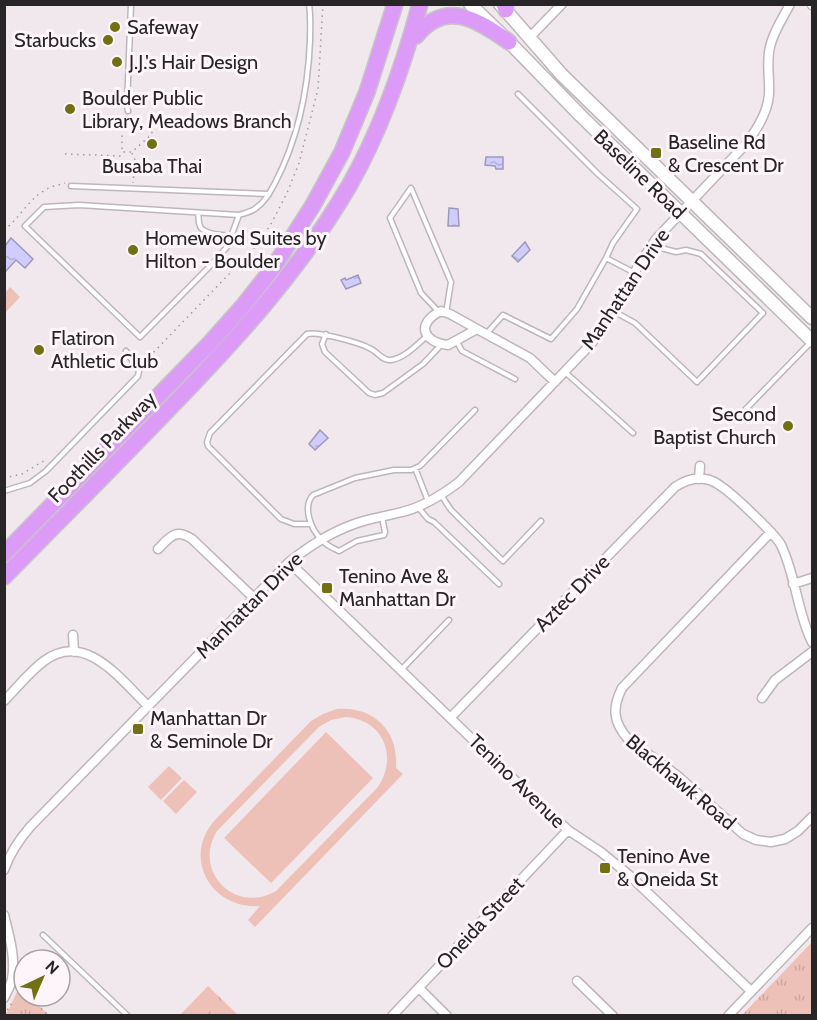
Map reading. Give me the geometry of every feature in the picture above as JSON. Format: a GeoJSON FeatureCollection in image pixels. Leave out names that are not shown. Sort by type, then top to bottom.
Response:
{"type":"FeatureCollection","features":[{"type":"Feature","properties":{"kind":"highway"},"geometry":{"type":"LineString","coordinates":[[377,63],[379,35],[388,4]]}},
{"type":"Feature","properties":{"kind":"highway","name":"Foothills Parkway"},"geometry":{"type":"LineString","coordinates":[[4,554],[210,343],[273,268],[313,205],[342,152],[367,92],[395,4]]}},
{"type":"Feature","properties":{"kind":"highway","name":"Foothills Parkway"},"geometry":{"type":"LineString","coordinates":[[4,577],[216,360],[290,274],[355,175],[370,145],[405,54],[420,4]]}},
{"type":"Feature","properties":{"kind":"highway"},"geometry":{"type":"LineString","coordinates":[[405,54],[427,20],[437,12],[450,8],[467,12],[509,42]]}},
{"type":"Feature","properties":{"kind":"main road","name":"Baseline Road"},"geometry":{"type":"LineString","coordinates":[[470,4],[581,116],[812,340]]}},
{"type":"Feature","properties":{"kind":"main road","name":"Baseline Road"},"geometry":{"type":"LineString","coordinates":[[504,6],[562,75],[813,318]]}},
{"type":"Feature","properties":{"kind":"street"},"geometry":{"type":"LineString","coordinates":[[530,37],[562,4]]}},
{"type":"Feature","properties":{"kind":"street","name":"Manhattan Drive"},"geometry":{"type":"LineString","coordinates":[[4,870],[10,853],[24,833],[290,562],[332,532],[360,522],[405,512],[428,502],[459,482],[591,344],[614,312],[653,243],[745,145],[756,129],[764,114],[769,96],[770,46],[790,4]]}},
{"type":"Feature","properties":{"kind":"street"},"geometry":{"type":"LineString","coordinates":[[477,329],[448,345],[434,343],[425,333],[429,318],[442,312],[486,333],[530,358],[555,382]]}},
{"type":"Feature","properties":{"kind":"street"},"geometry":{"type":"LineString","coordinates":[[700,466],[699,479],[715,482],[724,488],[779,542],[785,554],[805,627],[813,642]]}},
{"type":"Feature","properties":{"kind":"street","name":"Aztec Drive"},"geometry":{"type":"LineString","coordinates":[[451,717],[675,487],[684,482],[699,479]]}},
{"type":"Feature","properties":{"kind":"street","name":"Blackhawk Road"},"geometry":{"type":"LineString","coordinates":[[771,532],[622,688],[616,700],[615,712],[621,731],[628,739],[679,777],[743,834],[756,840],[771,842],[785,839],[813,817]]}},
{"type":"Feature","properties":{"kind":"street"},"geometry":{"type":"LineString","coordinates":[[158,549],[175,534],[186,535],[254,598]]}},
{"type":"Feature","properties":{"kind":"street","name":"Tenino Avenue"},"geometry":{"type":"LineString","coordinates":[[290,562],[531,796],[568,830],[602,852],[629,875],[751,992]]}},
{"type":"Feature","properties":{"kind":"street"},"geometry":{"type":"LineString","coordinates":[[793,584],[813,578]]}},
{"type":"Feature","properties":{"kind":"street"},"geometry":{"type":"LineString","coordinates":[[74,634],[74,652]]}},
{"type":"Feature","properties":{"kind":"street"},"geometry":{"type":"LineString","coordinates":[[4,702],[43,662],[63,652],[74,652],[86,653],[104,664],[148,706]]}},
{"type":"Feature","properties":{"kind":"street"},"geometry":{"type":"LineString","coordinates":[[762,698],[775,680],[813,652]]}},
{"type":"Feature","properties":{"kind":"street","name":"Oneida Street"},"geometry":{"type":"LineString","coordinates":[[392,1016],[568,830]]}},
{"type":"Feature","properties":{"kind":"street"},"geometry":{"type":"LineString","coordinates":[[4,915],[12,949],[12,980],[4,998]]}},
{"type":"Feature","properties":{"kind":"street"},"geometry":{"type":"LineString","coordinates":[[728,1016],[813,928]]}},
{"type":"Feature","properties":{"kind":"street"},"geometry":{"type":"LineString","coordinates":[[577,981],[614,1016]]}},
{"type":"Feature","properties":{"kind":"street"},"geometry":{"type":"LineString","coordinates":[[419,988],[447,1016]]}},
{"type":"Feature","properties":{"kind":"lane"},"geometry":{"type":"LineString","coordinates":[[129,111],[127,106],[131,4]]}},
{"type":"Feature","properties":{"kind":"lane"},"geometry":{"type":"LineString","coordinates":[[239,215],[227,247],[140,337],[25,226],[44,207],[79,205],[239,215],[255,210],[269,194],[284,166],[303,100],[308,76],[311,14],[309,4]]}},
{"type":"Feature","properties":{"kind":"lane"},"geometry":{"type":"LineString","coordinates":[[486,333],[503,315],[551,339],[577,309],[613,243],[637,209],[598,174],[518,94]]}},
{"type":"Feature","properties":{"kind":"lane"},"geometry":{"type":"LineString","coordinates":[[70,184],[269,194]]}},
{"type":"Feature","properties":{"kind":"lane"},"geometry":{"type":"LineString","coordinates":[[411,188],[451,282],[442,312],[421,293],[390,218],[411,188]]}},
{"type":"Feature","properties":{"kind":"lane"},"geometry":{"type":"LineString","coordinates":[[198,213],[201,228],[207,232],[231,236]]}},
{"type":"Feature","properties":{"kind":"lane"},"geometry":{"type":"LineString","coordinates":[[614,312],[635,323],[697,382],[763,313],[701,254],[686,250],[676,252],[653,243]]}},
{"type":"Feature","properties":{"kind":"lane"},"geometry":{"type":"LineString","coordinates":[[606,258],[635,273]]}},
{"type":"Feature","properties":{"kind":"lane"},"geometry":{"type":"LineString","coordinates":[[311,524],[294,524],[281,519],[211,449],[207,441],[210,433],[307,334],[314,332],[326,334],[371,349],[389,360],[403,356],[426,336]]}},
{"type":"Feature","properties":{"kind":"lane"},"geometry":{"type":"LineString","coordinates":[[326,334],[322,344],[325,352],[369,393],[375,395],[383,393],[423,364],[441,345]]}},
{"type":"Feature","properties":{"kind":"lane"},"geometry":{"type":"LineString","coordinates":[[742,413],[812,340]]}},
{"type":"Feature","properties":{"kind":"lane"},"geometry":{"type":"LineString","coordinates":[[457,341],[462,351],[515,379]]}},
{"type":"Feature","properties":{"kind":"lane"},"geometry":{"type":"LineString","coordinates":[[4,491],[30,483],[46,471],[138,376],[139,371],[126,351]]}},
{"type":"Feature","properties":{"kind":"lane"},"geometry":{"type":"LineString","coordinates":[[565,371],[633,433]]}},
{"type":"Feature","properties":{"kind":"lane"},"geometry":{"type":"LineString","coordinates":[[382,517],[385,532],[382,536],[357,541],[339,551],[320,539],[311,524],[308,505],[313,495],[355,478],[420,466],[475,410]]}},
{"type":"Feature","properties":{"kind":"lane"},"geometry":{"type":"LineString","coordinates":[[415,468],[428,502]]}},
{"type":"Feature","properties":{"kind":"lane"},"geometry":{"type":"LineString","coordinates":[[440,495],[451,510],[502,561],[541,521]]}},
{"type":"Feature","properties":{"kind":"lane"},"geometry":{"type":"LineString","coordinates":[[418,506],[428,519],[434,522],[499,584]]}},
{"type":"Feature","properties":{"kind":"lane"},"geometry":{"type":"LineString","coordinates":[[402,670],[449,620]]}},
{"type":"Feature","properties":{"kind":"lane"},"geometry":{"type":"LineString","coordinates":[[43,935],[128,1016]]}},
{"type":"Feature","properties":{"kind":"path"},"geometry":{"type":"LineString","coordinates":[[65,154],[121,156],[122,123],[129,111]]}},
{"type":"Feature","properties":{"kind":"path"},"geometry":{"type":"LineString","coordinates":[[122,123],[152,126],[152,134],[132,152],[122,152]]}},
{"type":"Feature","properties":{"kind":"path"},"geometry":{"type":"LineString","coordinates":[[132,152],[135,160],[133,185],[135,189]]}},
{"type":"Feature","properties":{"kind":"path"},"geometry":{"type":"LineString","coordinates":[[4,230],[46,189],[70,184]]}},
{"type":"Feature","properties":{"kind":"green space"},"geometry":{"type":"Polygon","coordinates":[[[10,287],[20,297],[5,313],[5,293],[10,287]]]}},
{"type":"Feature","properties":{"kind":"green space"},"geometry":{"type":"Polygon","coordinates":[[[337,709],[350,709],[373,717],[388,732],[396,755],[396,768],[403,774],[255,927],[248,920],[260,906],[243,905],[228,900],[216,891],[207,879],[202,865],[201,850],[205,835],[215,820],[311,721],[337,709]],[[346,717],[331,720],[319,727],[217,831],[211,846],[210,861],[214,874],[222,885],[233,893],[246,897],[261,897],[276,891],[378,787],[384,776],[387,752],[378,733],[370,725],[346,717]]]}},
{"type":"Feature","properties":{"kind":"green space"},"geometry":{"type":"Polygon","coordinates":[[[326,732],[373,778],[271,883],[224,838],[326,732]]]}},
{"type":"Feature","properties":{"kind":"green space"},"geometry":{"type":"Polygon","coordinates":[[[169,766],[182,778],[161,800],[148,787],[169,766]]]}},
{"type":"Feature","properties":{"kind":"green space"},"geometry":{"type":"Polygon","coordinates":[[[184,780],[197,792],[176,814],[163,801],[184,780]]]}},
{"type":"Feature","properties":{"kind":"green space"},"geometry":{"type":"Polygon","coordinates":[[[812,942],[812,1015],[742,1015],[812,942]]]}},
{"type":"Feature","properties":{"kind":"green space"},"geometry":{"type":"Polygon","coordinates":[[[208,986],[238,1015],[179,1016],[208,986]]]}},
{"type":"Feature","properties":{"kind":"green space"},"geometry":{"type":"Polygon","coordinates":[[[204,996],[215,1006],[206,1015],[186,1015],[204,996]]]}},
{"type":"Feature","properties":{"kind":"green space"},"geometry":{"type":"Polygon","coordinates":[[[12,1002],[12,1008],[41,1008],[49,1015],[5,1015],[12,1002]]]}},
{"type":"Feature","properties":{"kind":"water"},"geometry":{"type":"Polygon","coordinates":[[[486,157],[503,157],[503,169],[485,165],[486,157]]]}},
{"type":"Feature","properties":{"kind":"water"},"geometry":{"type":"Polygon","coordinates":[[[449,208],[458,209],[459,226],[448,226],[449,208]]]}},
{"type":"Feature","properties":{"kind":"water"},"geometry":{"type":"Polygon","coordinates":[[[11,238],[33,259],[25,268],[16,260],[5,272],[5,246],[11,238]]]}},
{"type":"Feature","properties":{"kind":"water"},"geometry":{"type":"Polygon","coordinates":[[[525,242],[530,250],[518,262],[512,256],[525,242]]]}},
{"type":"Feature","properties":{"kind":"water"},"geometry":{"type":"Polygon","coordinates":[[[358,275],[361,283],[346,289],[341,280],[358,275]]]}},
{"type":"Feature","properties":{"kind":"water"},"geometry":{"type":"Polygon","coordinates":[[[320,430],[328,438],[315,450],[309,444],[320,430]]]}},
{"type":"Feature","properties":{"kind":"place","name":"Safeway"},"geometry":{"type":"Point","coordinates":[115,27]}},
{"type":"Feature","properties":{"kind":"place","name":"Starbucks"},"geometry":{"type":"Point","coordinates":[108,40]}},
{"type":"Feature","properties":{"kind":"place","name":"J.J.'s Hair Design"},"geometry":{"type":"Point","coordinates":[117,62]}},
{"type":"Feature","properties":{"kind":"place","name":"Boulder Public Library, Meadows Branch"},"geometry":{"type":"Point","coordinates":[70,109]}},
{"type":"Feature","properties":{"kind":"place","name":"Busaba Thai"},"geometry":{"type":"Point","coordinates":[152,144]}},
{"type":"Feature","properties":{"kind":"place","name":"Baseline Rd & Crescent Dr"},"geometry":{"type":"Point","coordinates":[656,153]}},
{"type":"Feature","properties":{"kind":"place","name":"Homewood Suites by Hilton - Boulder"},"geometry":{"type":"Point","coordinates":[133,250]}},
{"type":"Feature","properties":{"kind":"place","name":"Flatiron Athletic Club"},"geometry":{"type":"Point","coordinates":[39,350]}},
{"type":"Feature","properties":{"kind":"place","name":"Second Baptist Church"},"geometry":{"type":"Point","coordinates":[788,426]}},
{"type":"Feature","properties":{"kind":"place","name":"Tenino Ave & Manhattan Dr"},"geometry":{"type":"Point","coordinates":[327,588]}},
{"type":"Feature","properties":{"kind":"place","name":"Manhattan Dr & Seminole Dr"},"geometry":{"type":"Point","coordinates":[138,729]}},
{"type":"Feature","properties":{"kind":"place","name":"Tenino Ave & Oneida St"},"geometry":{"type":"Point","coordinates":[605,868]}}]}
